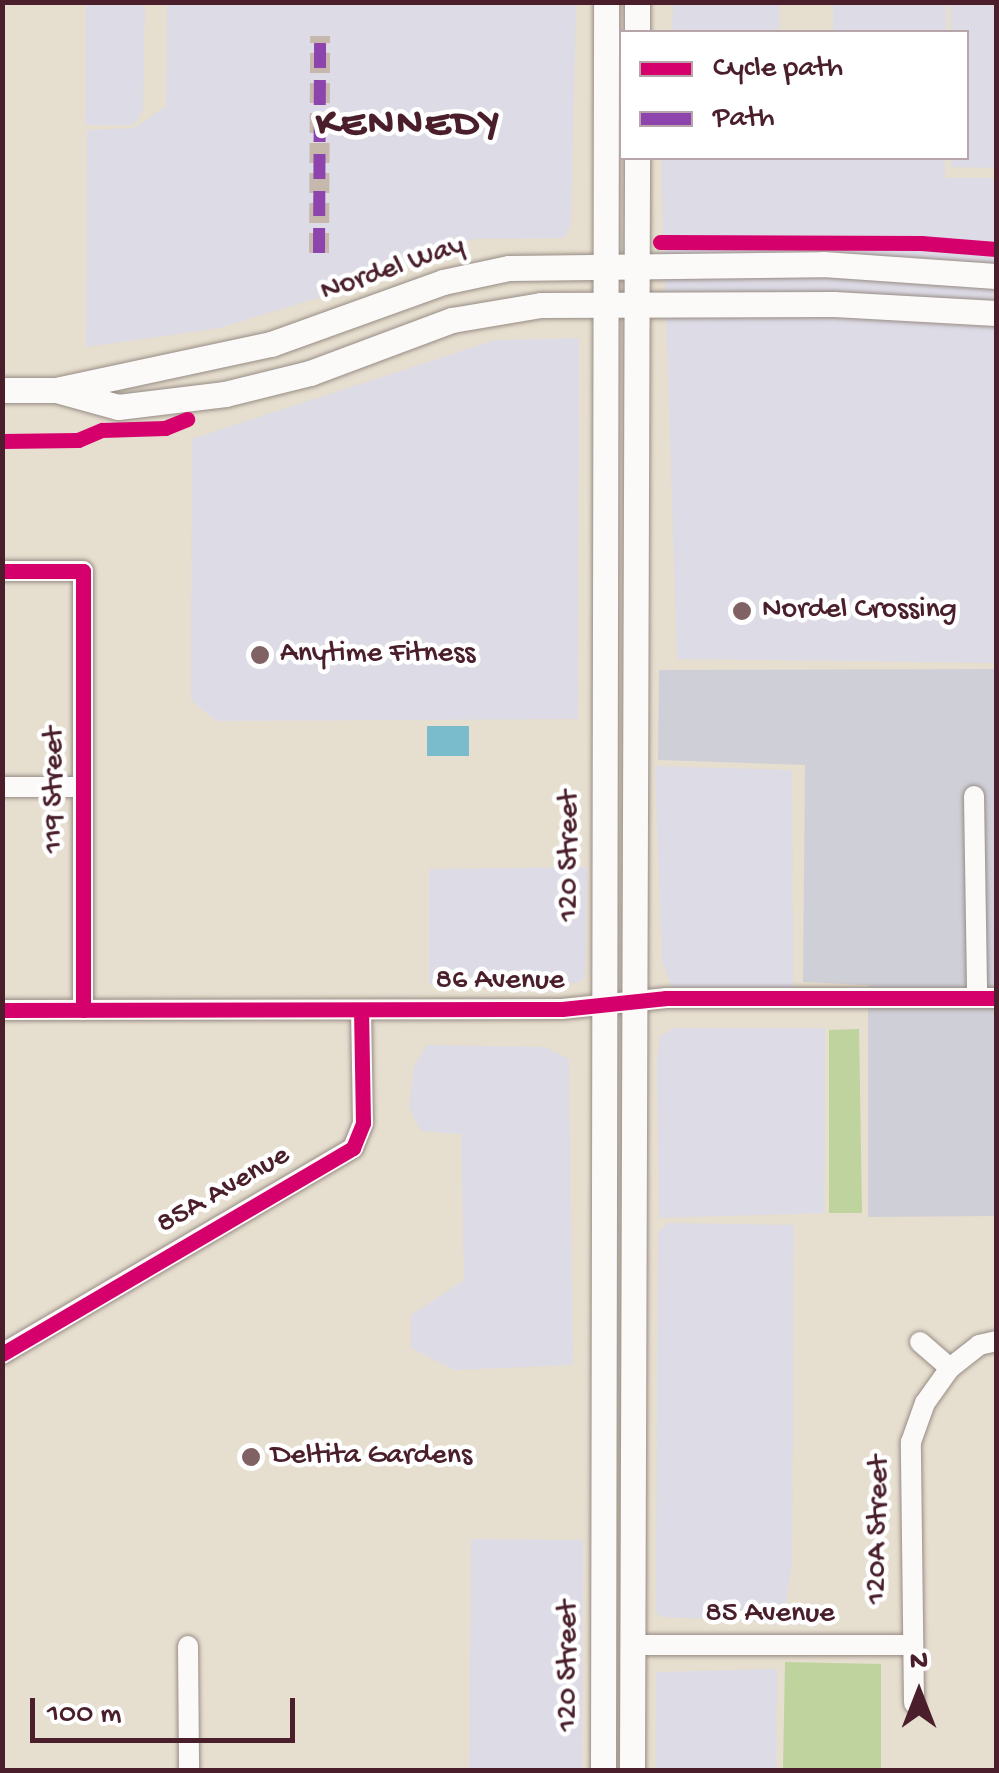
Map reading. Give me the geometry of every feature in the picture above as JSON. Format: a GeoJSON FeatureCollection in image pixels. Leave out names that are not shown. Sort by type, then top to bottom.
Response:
{"type":"FeatureCollection","features":[{"type":"Feature","properties":{"kind":"main road","name":"120 Street"},"geometry":{"type":"LineString","coordinates":[[603,1770],[606,2]]}},
{"type":"Feature","properties":{"kind":"main road"},"geometry":{"type":"LineString","coordinates":[[637,2],[637,30]]}},
{"type":"Feature","properties":{"kind":"main road","name":"120 Street"},"geometry":{"type":"LineString","coordinates":[[632,1770],[637,160]]}},
{"type":"Feature","properties":{"kind":"main road","name":"Nordel Way"},"geometry":{"type":"LineString","coordinates":[[2,390],[56,390],[116,374],[271,344],[477,274],[606,264],[823,264],[996,276]]}},
{"type":"Feature","properties":{"kind":"main road","name":"Nordel Way"},"geometry":{"type":"LineString","coordinates":[[56,390],[118,407],[224,394],[310,372],[452,320],[513,308],[637,303],[996,313]]}},
{"type":"Feature","properties":{"kind":"main road"},"geometry":{"type":"LineString","coordinates":[[604,621],[618,642],[622,698],[634,712]]}},
{"type":"Feature","properties":{"kind":"main road"},"geometry":{"type":"LineString","coordinates":[[603,1510],[621,1551],[620,1637],[632,1646]]}},
{"type":"Feature","properties":{"kind":"street","name":"119 Street"},"geometry":{"type":"LineString","coordinates":[[2,571],[83,571],[83,1010]]}},
{"type":"Feature","properties":{"kind":"street"},"geometry":{"type":"LineString","coordinates":[[2,787],[83,787]]}},
{"type":"Feature","properties":{"kind":"street"},"geometry":{"type":"LineString","coordinates":[[974,796],[987,998]]}},
{"type":"Feature","properties":{"kind":"street","name":"86 Avenue"},"geometry":{"type":"LineString","coordinates":[[2,1010],[362,1010],[987,998]]}},
{"type":"Feature","properties":{"kind":"street","name":"85A Avenue"},"geometry":{"type":"LineString","coordinates":[[2,1354],[353,1148],[363,1123],[362,1010]]}},
{"type":"Feature","properties":{"kind":"street"},"geometry":{"type":"LineString","coordinates":[[920,1342],[950,1368],[979,1345],[996,1341]]}},
{"type":"Feature","properties":{"kind":"street","name":"120A Street"},"geometry":{"type":"LineString","coordinates":[[914,1702],[908,1645],[911,1442],[925,1403],[950,1368]]}},
{"type":"Feature","properties":{"kind":"street","name":"85 Avenue"},"geometry":{"type":"LineString","coordinates":[[632,1646],[908,1645]]}},
{"type":"Feature","properties":{"kind":"street"},"geometry":{"type":"LineString","coordinates":[[188,1646],[188,1770]]}},
{"type":"Feature","properties":{"kind":"shaded area"},"geometry":{"type":"Polygon","coordinates":[[[673,2],[780,3],[779,30],[672,30],[673,2]]]}},
{"type":"Feature","properties":{"kind":"shaded area"},"geometry":{"type":"Polygon","coordinates":[[[86,3],[145,3],[143,110],[134,125],[85,125],[86,3]]]}},
{"type":"Feature","properties":{"kind":"shaded area"},"geometry":{"type":"Polygon","coordinates":[[[167,3],[576,3],[571,226],[564,238],[475,239],[420,253],[359,285],[220,328],[86,347],[87,130],[135,128],[166,106],[167,3]]]}},
{"type":"Feature","properties":{"kind":"shaded area"},"geometry":{"type":"Polygon","coordinates":[[[833,3],[946,3],[946,30],[833,30],[833,3]]]}},
{"type":"Feature","properties":{"kind":"shaded area"},"geometry":{"type":"Polygon","coordinates":[[[951,3],[996,3],[996,168],[951,167],[951,160],[969,160],[969,30],[951,30],[951,3]]]}},
{"type":"Feature","properties":{"kind":"shaded area"},"geometry":{"type":"Polygon","coordinates":[[[661,160],[945,160],[945,178],[996,178],[996,663],[677,659],[661,160]]]}},
{"type":"Feature","properties":{"kind":"shaded area"},"geometry":{"type":"Polygon","coordinates":[[[579,338],[578,719],[216,721],[191,700],[192,439],[495,340],[579,338]]]}},
{"type":"Feature","properties":{"kind":"shaded area"},"geometry":{"type":"Polygon","coordinates":[[[996,669],[996,1216],[868,1217],[868,985],[803,982],[805,765],[658,760],[659,670],[996,669]]]}},
{"type":"Feature","properties":{"kind":"shaded area"},"geometry":{"type":"Polygon","coordinates":[[[655,766],[792,770],[793,988],[672,988],[662,961],[655,766]]]}},
{"type":"Feature","properties":{"kind":"shaded area"},"geometry":{"type":"Polygon","coordinates":[[[587,867],[585,978],[577,983],[429,985],[429,869],[587,867]]]}},
{"type":"Feature","properties":{"kind":"shaded area"},"geometry":{"type":"Polygon","coordinates":[[[674,1028],[825,1028],[824,1213],[659,1218],[657,1059],[660,1036],[674,1028]]]}},
{"type":"Feature","properties":{"kind":"shaded area"},"geometry":{"type":"Polygon","coordinates":[[[427,1045],[545,1047],[569,1059],[573,1365],[454,1370],[411,1348],[411,1315],[464,1280],[461,1134],[421,1131],[409,1107],[414,1067],[427,1045]]]}},
{"type":"Feature","properties":{"kind":"shaded area"},"geometry":{"type":"Polygon","coordinates":[[[667,1223],[794,1225],[792,1563],[784,1615],[775,1622],[662,1617],[656,1612],[658,1233],[667,1223]]]}},
{"type":"Feature","properties":{"kind":"shaded area"},"geometry":{"type":"Polygon","coordinates":[[[471,1539],[583,1540],[582,1770],[469,1770],[471,1539]]]}},
{"type":"Feature","properties":{"kind":"shaded area"},"geometry":{"type":"Polygon","coordinates":[[[777,1669],[776,1770],[656,1770],[656,1672],[777,1669]]]}},
{"type":"Feature","properties":{"kind":"green space"},"geometry":{"type":"Polygon","coordinates":[[[859,1029],[862,1213],[829,1213],[829,1030],[859,1029]]]}},
{"type":"Feature","properties":{"kind":"green space"},"geometry":{"type":"Polygon","coordinates":[[[785,1662],[881,1664],[881,1770],[783,1770],[785,1662]]]}},
{"type":"Feature","properties":{"kind":"water"},"geometry":{"type":"Polygon","coordinates":[[[427,726],[469,726],[469,756],[427,756],[427,726]]]}},
{"type":"Feature","properties":{"kind":"tunnel"},"geometry":{"type":"LineString","coordinates":[[319,253],[320,36]]}},
{"type":"Feature","properties":{"kind":"marked path"},"geometry":{"type":"LineString","coordinates":[[319,253],[320,36]]}},
{"type":"Feature","properties":{"kind":"cycle path"},"geometry":{"type":"LineString","coordinates":[[660,242],[921,243],[996,249]]}},
{"type":"Feature","properties":{"kind":"cycle path"},"geometry":{"type":"LineString","coordinates":[[2,441],[78,440],[102,430],[165,428],[187,419]]}},
{"type":"Feature","properties":{"kind":"cycle path"},"geometry":{"type":"LineString","coordinates":[[2,571],[83,571],[83,1010]]}},
{"type":"Feature","properties":{"kind":"cycle path"},"geometry":{"type":"LineString","coordinates":[[2,1010],[562,1009],[666,998],[996,998]]}},
{"type":"Feature","properties":{"kind":"cycle path"},"geometry":{"type":"LineString","coordinates":[[2,1354],[353,1148],[363,1123],[361,1010]]}},
{"type":"Feature","properties":{"kind":"place","name":"Nordel Crossing"},"geometry":{"type":"Point","coordinates":[742,611]}},
{"type":"Feature","properties":{"kind":"place","name":"Anytime Fitness"},"geometry":{"type":"Point","coordinates":[260,655]}},
{"type":"Feature","properties":{"kind":"place","name":"Deltita Gardens"},"geometry":{"type":"Point","coordinates":[251,1457]}},
{"type":"Feature","properties":{"kind":"district","name":"KENNEDY"},"geometry":{"type":"Point","coordinates":[409,126]}}]}
